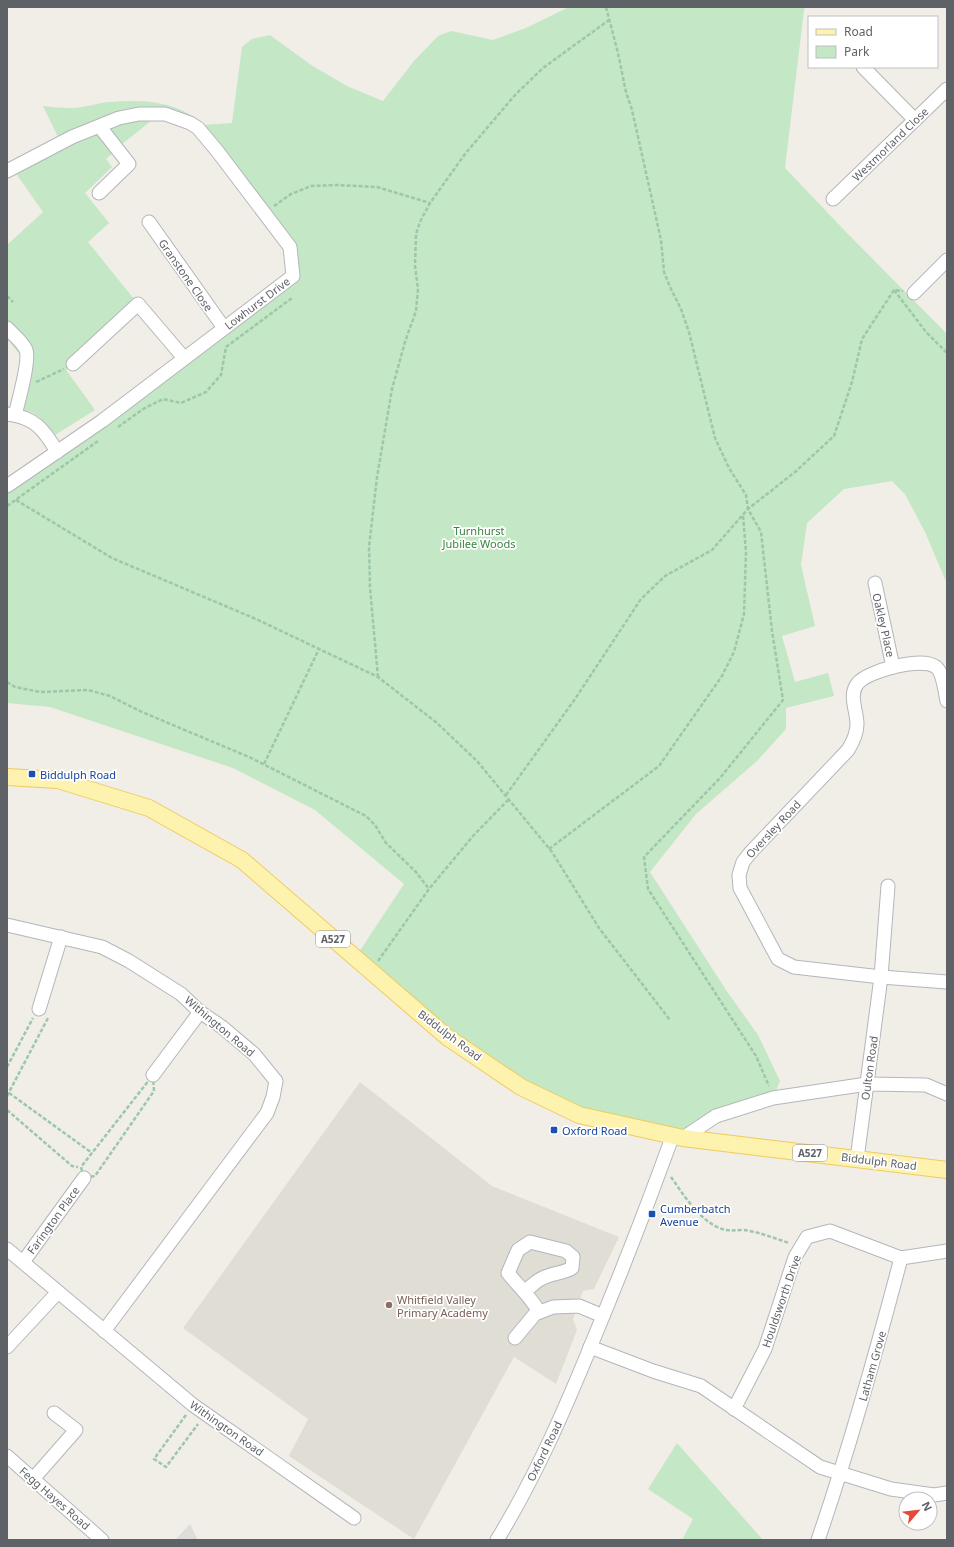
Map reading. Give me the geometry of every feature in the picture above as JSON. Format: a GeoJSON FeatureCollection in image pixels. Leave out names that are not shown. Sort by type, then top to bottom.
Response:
{"type":"FeatureCollection","features":[{"type":"Feature","properties":{"kind":"main road","name":"Biddulph Road"},"geometry":{"type":"LineString","coordinates":[[7,777],[58,780],[149,808],[242,860],[447,1036],[521,1087],[579,1115],[678,1136],[947,1170]]}},
{"type":"Feature","properties":{"kind":"street"},"geometry":{"type":"LineString","coordinates":[[864,68],[915,120]]}},
{"type":"Feature","properties":{"kind":"street","name":"Westmorland Close"},"geometry":{"type":"LineString","coordinates":[[833,199],[947,89]]}},
{"type":"Feature","properties":{"kind":"street","name":"Lowhurst Drive"},"geometry":{"type":"LineString","coordinates":[[7,171],[72,137],[120,118],[139,114],[165,114],[190,123],[198,128],[218,152],[290,247],[293,276],[102,421],[7,486]]}},
{"type":"Feature","properties":{"kind":"street"},"geometry":{"type":"LineString","coordinates":[[99,193],[129,164],[100,127]]}},
{"type":"Feature","properties":{"kind":"street","name":"Granstone Close"},"geometry":{"type":"LineString","coordinates":[[149,222],[224,328]]}},
{"type":"Feature","properties":{"kind":"street"},"geometry":{"type":"LineString","coordinates":[[914,293],[947,260]]}},
{"type":"Feature","properties":{"kind":"street"},"geometry":{"type":"LineString","coordinates":[[73,364],[138,304],[184,358]]}},
{"type":"Feature","properties":{"kind":"street"},"geometry":{"type":"LineString","coordinates":[[7,328],[22,344],[26,351],[21,389],[11,415],[30,419],[41,428],[57,452]]}},
{"type":"Feature","properties":{"kind":"street","name":"Oakley Place"},"geometry":{"type":"LineString","coordinates":[[875,583],[894,667]]}},
{"type":"Feature","properties":{"kind":"street","name":"Oversley Road"},"geometry":{"type":"LineString","coordinates":[[947,701],[940,671],[936,666],[927,663],[894,667],[865,677],[857,684],[853,692],[857,724],[855,738],[848,750],[750,853],[743,862],[739,875],[740,888],[778,959],[794,967],[881,977],[947,982]]}},
{"type":"Feature","properties":{"kind":"street","name":"Oulton Road"},"geometry":{"type":"LineString","coordinates":[[857,1158],[881,977],[888,886]]}},
{"type":"Feature","properties":{"kind":"street","name":"Withington Road"},"geometry":{"type":"LineString","coordinates":[[7,925],[102,947],[129,961],[181,994],[200,1012],[222,1026],[242,1043],[267,1069],[276,1081],[273,1097],[267,1113],[104,1331]]}},
{"type":"Feature","properties":{"kind":"street"},"geometry":{"type":"LineString","coordinates":[[39,1009],[61,937]]}},
{"type":"Feature","properties":{"kind":"street"},"geometry":{"type":"LineString","coordinates":[[153,1075],[200,1012]]}},
{"type":"Feature","properties":{"kind":"street"},"geometry":{"type":"LineString","coordinates":[[678,1136],[716,1116],[773,1098],[866,1084],[926,1085],[947,1094]]}},
{"type":"Feature","properties":{"kind":"street","name":"Oxford Road"},"geometry":{"type":"LineString","coordinates":[[497,1540],[515,1511],[564,1410],[633,1244],[662,1165],[678,1136]]}},
{"type":"Feature","properties":{"kind":"street","name":"Farington Place"},"geometry":{"type":"LineString","coordinates":[[23,1262],[82,1173]]}},
{"type":"Feature","properties":{"kind":"street","name":"Houldsworth Drive"},"geometry":{"type":"LineString","coordinates":[[734,1409],[765,1349],[795,1256],[807,1237],[830,1231],[901,1258],[947,1251]]}},
{"type":"Feature","properties":{"kind":"street"},"geometry":{"type":"LineString","coordinates":[[524,1292],[539,1280],[572,1268],[573,1257],[566,1251],[530,1242],[518,1250],[508,1273],[524,1292],[533,1301],[539,1312]]}},
{"type":"Feature","properties":{"kind":"street","name":"Withington Road"},"geometry":{"type":"LineString","coordinates":[[7,1249],[193,1405],[354,1518]]}},
{"type":"Feature","properties":{"kind":"street","name":"Latham Grove"},"geometry":{"type":"LineString","coordinates":[[818,1540],[841,1473],[875,1358],[901,1258]]}},
{"type":"Feature","properties":{"kind":"street"},"geometry":{"type":"LineString","coordinates":[[7,1347],[58,1292]]}},
{"type":"Feature","properties":{"kind":"street"},"geometry":{"type":"LineString","coordinates":[[515,1338],[535,1314],[553,1307],[579,1306],[603,1316]]}},
{"type":"Feature","properties":{"kind":"street"},"geometry":{"type":"LineString","coordinates":[[590,1347],[653,1371],[701,1386],[820,1467],[891,1489],[934,1495],[947,1493]]}},
{"type":"Feature","properties":{"kind":"street"},"geometry":{"type":"LineString","coordinates":[[33,1479],[76,1430],[54,1413]]}},
{"type":"Feature","properties":{"kind":"street","name":"Fegg Hayes Road"},"geometry":{"type":"LineString","coordinates":[[7,1456],[99,1539]]}},
{"type":"Feature","properties":{"kind":"path"},"geometry":{"type":"LineString","coordinates":[[606,7],[626,92],[632,110],[661,240],[664,272],[681,309],[689,332],[715,438],[729,468],[746,495],[748,509],[761,532],[772,631],[783,700],[720,778],[644,857],[648,889],[756,1056],[773,1098]]}},
{"type":"Feature","properties":{"kind":"path"},"geometry":{"type":"LineString","coordinates":[[378,677],[370,588],[368,546],[377,477],[392,389],[405,342],[416,311],[418,289],[415,266],[416,234],[420,222],[430,203],[465,154],[515,95],[543,68],[609,20]]}},
{"type":"Feature","properties":{"kind":"path"},"geometry":{"type":"LineString","coordinates":[[264,213],[291,194],[310,186],[377,187],[430,203]]}},
{"type":"Feature","properties":{"kind":"path"},"geometry":{"type":"LineString","coordinates":[[506,795],[575,699],[642,599],[665,576],[712,550],[748,509],[795,472],[834,436],[852,382],[862,339],[894,290]]}},
{"type":"Feature","properties":{"kind":"path"},"geometry":{"type":"LineString","coordinates":[[894,290],[914,293]]}},
{"type":"Feature","properties":{"kind":"path"},"geometry":{"type":"LineString","coordinates":[[894,290],[926,332],[947,352]]}},
{"type":"Feature","properties":{"kind":"path"},"geometry":{"type":"LineString","coordinates":[[7,296],[13,302]]}},
{"type":"Feature","properties":{"kind":"path"},"geometry":{"type":"LineString","coordinates":[[118,427],[143,409],[163,399],[181,403],[206,392],[221,375],[226,347],[292,298]]}},
{"type":"Feature","properties":{"kind":"path"},"geometry":{"type":"LineString","coordinates":[[21,389],[73,364]]}},
{"type":"Feature","properties":{"kind":"path"},"geometry":{"type":"LineString","coordinates":[[7,506],[98,441]]}},
{"type":"Feature","properties":{"kind":"path"},"geometry":{"type":"LineString","coordinates":[[16,500],[112,558],[256,619],[378,677],[437,723],[477,761],[549,849],[572,882],[586,908],[600,928],[670,1020]]}},
{"type":"Feature","properties":{"kind":"path"},"geometry":{"type":"LineString","coordinates":[[549,849],[659,766],[722,676],[734,652],[744,614],[746,552],[743,514]]}},
{"type":"Feature","properties":{"kind":"path"},"geometry":{"type":"LineString","coordinates":[[264,764],[319,649]]}},
{"type":"Feature","properties":{"kind":"path"},"geometry":{"type":"LineString","coordinates":[[7,682],[15,687],[40,692],[88,690],[110,696],[142,712],[264,764],[366,816],[375,825],[386,843],[416,872],[429,889]]}},
{"type":"Feature","properties":{"kind":"path"},"geometry":{"type":"LineString","coordinates":[[371,972],[429,889],[473,836],[509,799]]}},
{"type":"Feature","properties":{"kind":"path"},"geometry":{"type":"LineString","coordinates":[[7,1067],[39,1009],[49,1018],[7,1096]]}},
{"type":"Feature","properties":{"kind":"path"},"geometry":{"type":"LineString","coordinates":[[82,1173],[92,1153],[153,1075]]}},
{"type":"Feature","properties":{"kind":"path"},"geometry":{"type":"LineString","coordinates":[[7,1110],[72,1166],[82,1173],[95,1176],[154,1091],[153,1075]]}},
{"type":"Feature","properties":{"kind":"path"},"geometry":{"type":"LineString","coordinates":[[9,1092],[92,1153]]}},
{"type":"Feature","properties":{"kind":"path"},"geometry":{"type":"LineString","coordinates":[[662,1165],[688,1200],[705,1218],[717,1227],[731,1231],[743,1230],[759,1233],[801,1247]]}},
{"type":"Feature","properties":{"kind":"path"},"geometry":{"type":"LineString","coordinates":[[193,1405],[154,1459],[166,1467],[206,1414]]}},
{"type":"Feature","properties":{"kind":"shaded area","name":"Whitfield Valley Primary Academy"},"geometry":{"type":"Polygon","coordinates":[[[360,1082],[492,1186],[619,1237],[594,1289],[583,1291],[573,1319],[577,1330],[556,1384],[514,1357],[414,1539],[289,1456],[308,1419],[183,1328],[360,1082]]]}},
{"type":"Feature","properties":{"kind":"shaded area"},"geometry":{"type":"Polygon","coordinates":[[[190,1524],[198,1540],[175,1540],[190,1524]]]}},
{"type":"Feature","properties":{"kind":"green space","name":"Turnhurst Jubilee Woods"},"geometry":{"type":"Polygon","coordinates":[[[569,7],[805,7],[785,168],[947,334],[947,584],[925,532],[905,494],[892,481],[844,489],[807,523],[801,565],[815,626],[782,636],[795,682],[828,673],[834,696],[786,708],[786,729],[757,761],[696,814],[650,872],[726,990],[758,1035],[780,1081],[773,1098],[716,1116],[680,1144],[521,1087],[355,958],[404,884],[315,810],[233,768],[50,707],[7,703],[7,486],[293,276],[290,247],[198,128],[165,114],[151,121],[117,148],[100,127],[61,143],[43,106],[71,108],[122,101],[160,103],[183,111],[194,117],[203,125],[232,123],[242,47],[252,39],[270,35],[311,65],[347,86],[383,101],[414,61],[438,36],[451,31],[493,40],[526,28],[569,7]]]}},
{"type":"Feature","properties":{"kind":"green space"},"geometry":{"type":"Polygon","coordinates":[[[98,132],[113,153],[106,159],[112,167],[85,193],[109,223],[88,242],[138,304],[66,370],[95,410],[55,435],[38,416],[32,412],[15,407],[12,404],[21,356],[7,339],[7,245],[43,212],[15,172],[66,146],[98,132]]]}},
{"type":"Feature","properties":{"kind":"green space"},"geometry":{"type":"Polygon","coordinates":[[[677,1443],[763,1540],[682,1540],[693,1519],[648,1489],[677,1443]]]}},
{"type":"Feature","properties":{"kind":"place","name":"Biddulph Road"},"geometry":{"type":"Point","coordinates":[32,774]}},
{"type":"Feature","properties":{"kind":"place","name":"Oxford Road"},"geometry":{"type":"Point","coordinates":[554,1130]}},
{"type":"Feature","properties":{"kind":"place","name":"Cumberbatch Avenue"},"geometry":{"type":"Point","coordinates":[652,1214]}},
{"type":"Feature","properties":{"kind":"place","name":"Whitfield Valley Primary Academy"},"geometry":{"type":"Point","coordinates":[389,1305]}}]}
